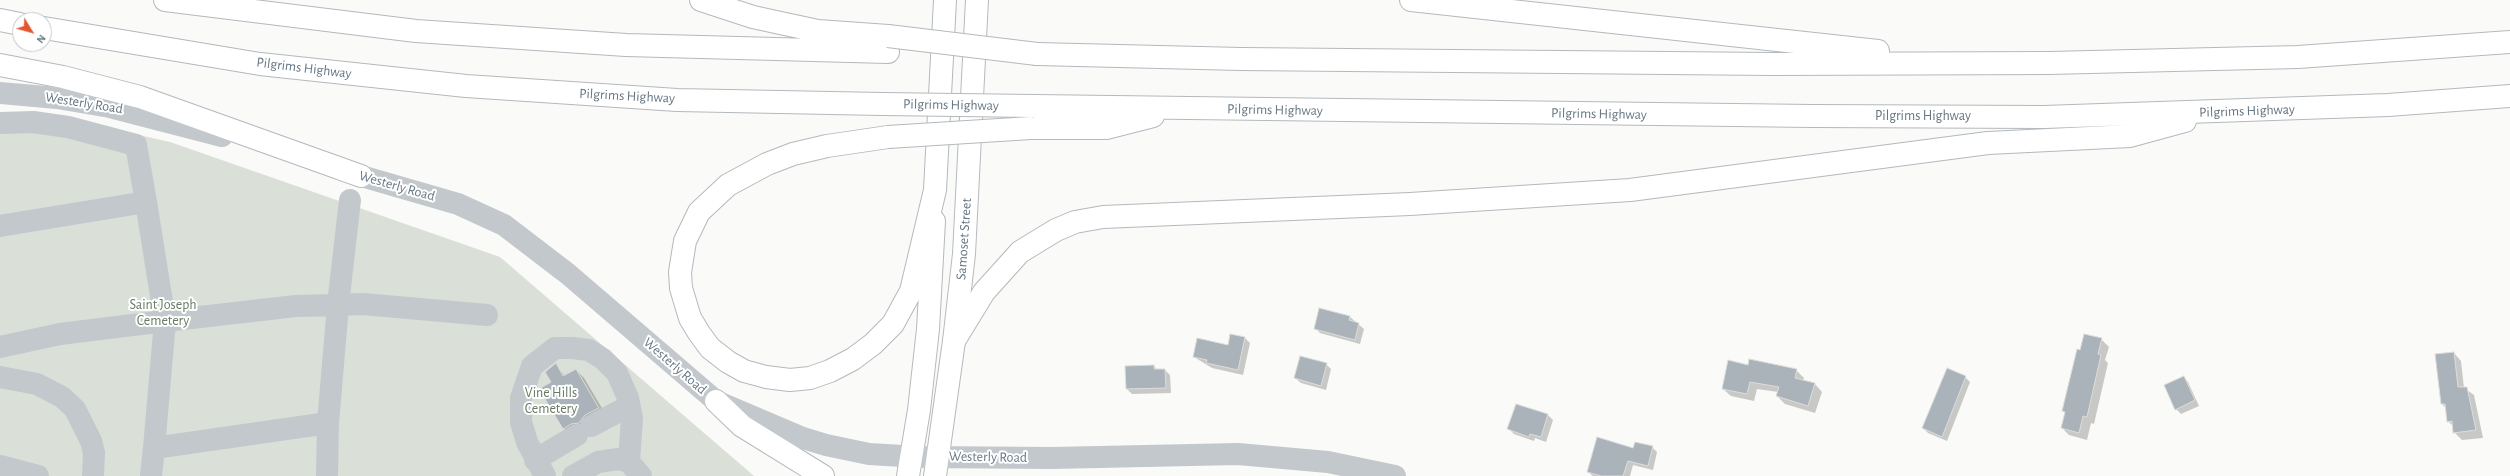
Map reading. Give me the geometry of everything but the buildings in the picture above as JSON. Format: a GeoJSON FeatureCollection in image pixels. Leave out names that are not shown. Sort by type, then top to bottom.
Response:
{"type":"FeatureCollection","features":[{"type":"Feature","properties":{"kind":"main road"},"geometry":{"type":"LineString","coordinates":[[165,0],[424,31],[626,45],[888,44],[1037,54],[1248,59],[1773,64],[1993,63],[2298,57],[2510,42]]}},
{"type":"Feature","properties":{"kind":"main road"},"geometry":{"type":"LineString","coordinates":[[701,0],[753,17],[888,44]]}},
{"type":"Feature","properties":{"kind":"main road"},"geometry":{"type":"LineString","coordinates":[[909,466],[919,410],[928,329],[946,0]]}},
{"type":"Feature","properties":{"kind":"main road","name":"Samoset Street"},"geometry":{"type":"LineString","coordinates":[[936,466],[954,341],[964,254],[977,0]]}},
{"type":"Feature","properties":{"kind":"main road"},"geometry":{"type":"LineString","coordinates":[[1411,0],[1993,63]]}},
{"type":"Feature","properties":{"kind":"main road"},"geometry":{"type":"LineString","coordinates":[[0,20],[12,22]]}},
{"type":"Feature","properties":{"kind":"main road","name":"Pilgrims Highway"},"geometry":{"type":"LineString","coordinates":[[52,29],[260,64],[466,86],[677,100],[1183,109],[2044,117],[2388,105],[2510,96]]}},
{"type":"Feature","properties":{"kind":"main road"},"geometry":{"type":"LineString","coordinates":[[0,65],[63,77],[140,97],[361,176]]}},
{"type":"Feature","properties":{"kind":"main road"},"geometry":{"type":"LineString","coordinates":[[935,190],[911,291],[893,324],[873,344],[853,359],[830,372],[790,380],[766,377],[744,371],[728,362],[710,348],[690,318],[681,288],[680,272],[685,241],[699,212],[728,185],[767,164],[793,154],[827,146],[888,137],[1031,128],[1106,128],[1183,109]]}},
{"type":"Feature","properties":{"kind":"main road"},"geometry":{"type":"LineString","coordinates":[[954,341],[984,292],[1020,252],[1056,230],[1076,222],[1103,217],[1418,204],[1630,190],[1988,143],[2130,136],[2218,112]]}},
{"type":"Feature","properties":{"kind":"main road"},"geometry":{"type":"LineString","coordinates":[[716,401],[742,426],[823,476]]}},
{"type":"Feature","properties":{"kind":"street","name":"Westerly Road"},"geometry":{"type":"LineString","coordinates":[[0,93],[70,100],[144,114],[460,205],[504,225],[568,274],[716,401],[803,438],[826,445],[869,454],[909,466],[936,466],[1052,458],[1238,454],[1328,462],[1395,476]]}},
{"type":"Feature","properties":{"kind":"street"},"geometry":{"type":"LineString","coordinates":[[0,123],[33,122],[68,127],[136,145],[165,321],[151,476]]}},
{"type":"Feature","properties":{"kind":"street"},"geometry":{"type":"LineString","coordinates":[[327,476],[328,423],[338,305],[350,200]]}},
{"type":"Feature","properties":{"kind":"street"},"geometry":{"type":"LineString","coordinates":[[0,226],[146,202]]}},
{"type":"Feature","properties":{"kind":"street"},"geometry":{"type":"LineString","coordinates":[[0,347],[60,334],[296,306],[363,304],[487,316]]}},
{"type":"Feature","properties":{"kind":"street"},"geometry":{"type":"LineString","coordinates":[[629,406],[584,431],[540,468],[521,422],[521,398],[532,366],[555,348],[589,350],[603,359],[617,373],[629,406],[632,418],[635,469]]}},
{"type":"Feature","properties":{"kind":"street"},"geometry":{"type":"LineString","coordinates":[[0,377],[37,384],[62,397],[75,409],[91,441],[94,453],[93,476]]}},
{"type":"Feature","properties":{"kind":"street"},"geometry":{"type":"LineString","coordinates":[[154,448],[328,423]]}},
{"type":"Feature","properties":{"kind":"street"},"geometry":{"type":"LineString","coordinates":[[573,476],[598,462],[618,459],[635,469]]}},
{"type":"Feature","properties":{"kind":"street"},"geometry":{"type":"LineString","coordinates":[[0,466],[38,476]]}},
{"type":"Feature","properties":{"kind":"green space","name":"Saint Joseph Cemetery"},"geometry":{"type":"Polygon","coordinates":[[[0,116],[112,129],[170,142],[500,257],[754,476],[0,476],[0,116]]]}},
{"type":"Feature","properties":{"kind":"park label","name":"Vine Hills Cemetery"},"geometry":{"type":"Point","coordinates":[551,402]}}]}
